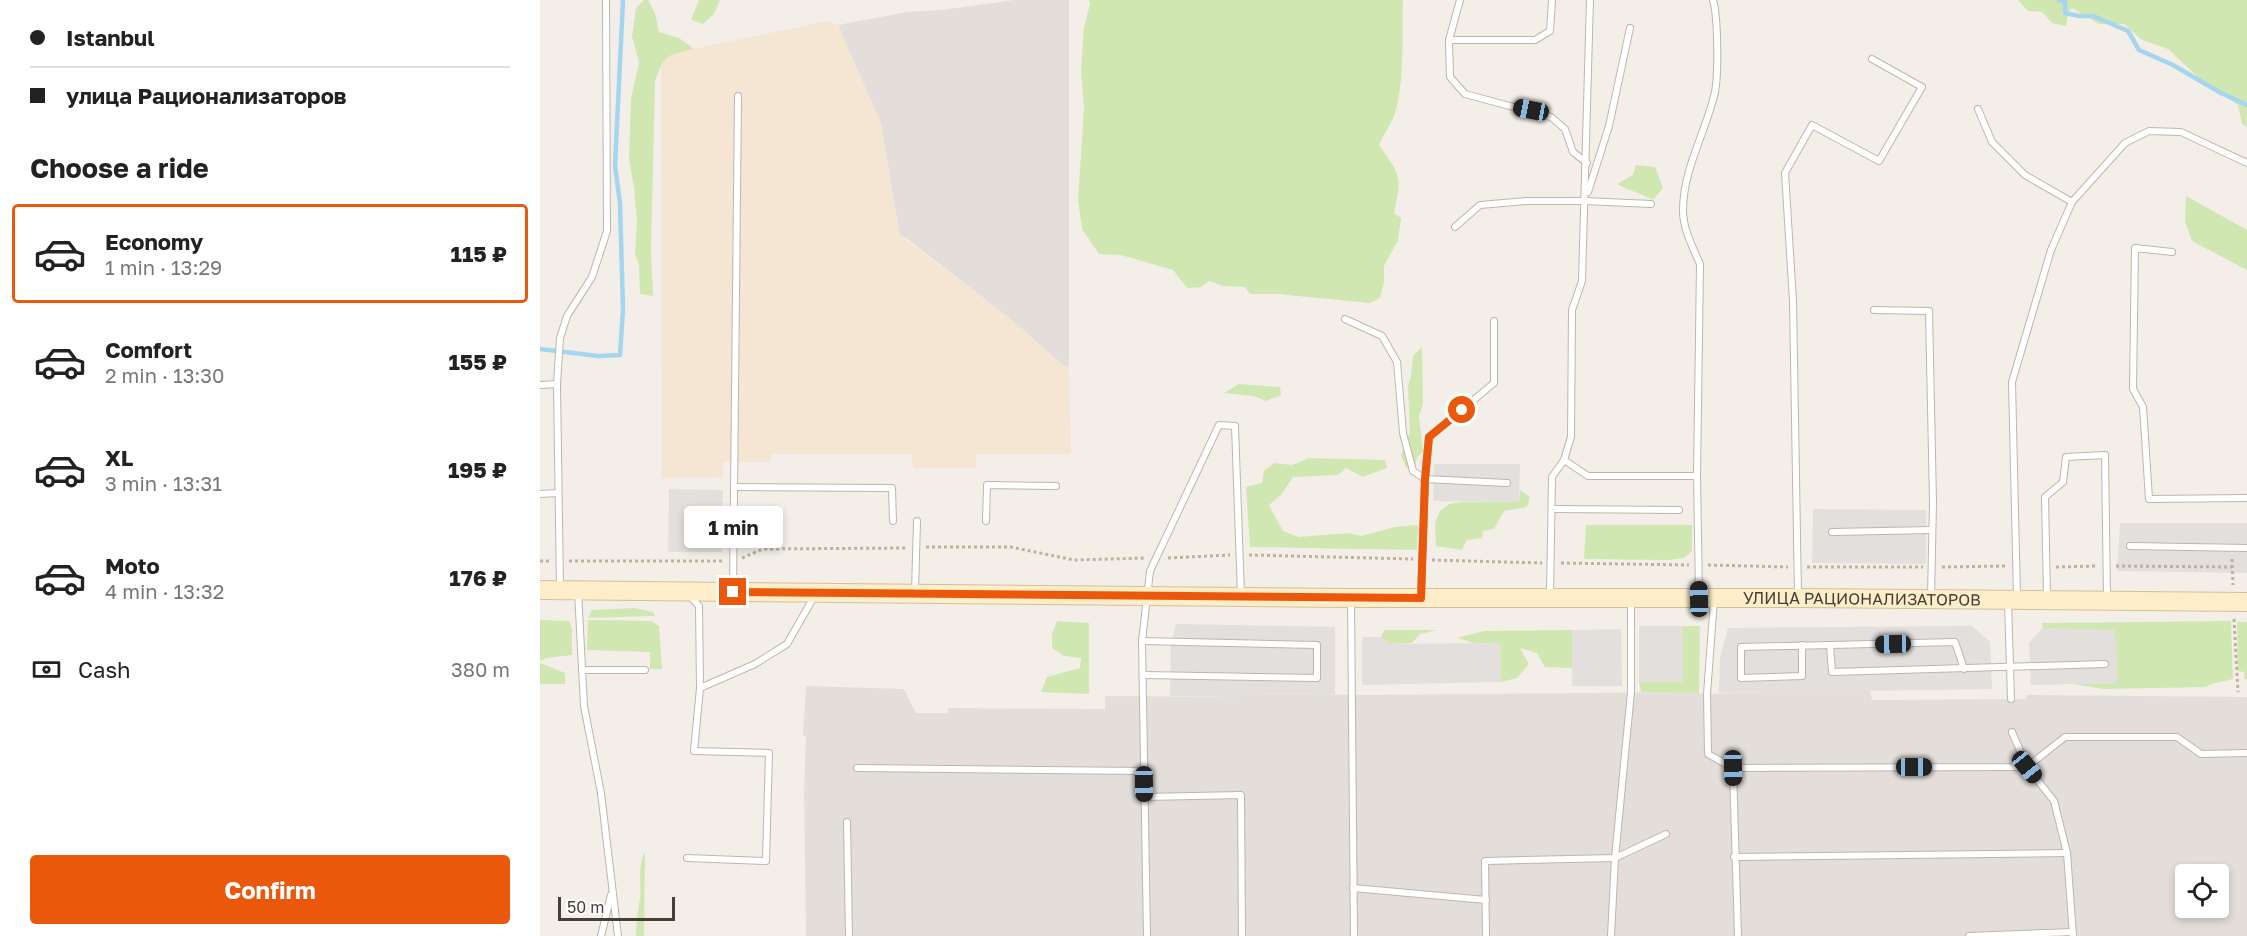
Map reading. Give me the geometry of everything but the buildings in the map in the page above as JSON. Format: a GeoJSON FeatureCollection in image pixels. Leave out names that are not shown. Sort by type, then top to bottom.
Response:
{"type":"FeatureCollection","features":[{"type":"Feature","properties":{"kind":"main road","name":"УЛИЦА РАЦИОНАЛИЗАТОРОВ"},"geometry":{"type":"LineString","coordinates":[[540,590],[1242,597],[2247,602]]}},
{"type":"Feature","properties":{"kind":"lane"},"geometry":{"type":"LineString","coordinates":[[560,591],[557,384],[560,338],[567,316],[592,277],[607,231],[606,0]]}},
{"type":"Feature","properties":{"kind":"lane"},"geometry":{"type":"LineString","coordinates":[[1460,0],[1449,40],[1450,77],[1465,94],[1551,117],[1565,129],[1573,152],[1587,163]]}},
{"type":"Feature","properties":{"kind":"lane"},"geometry":{"type":"LineString","coordinates":[[1449,40],[1535,40],[1550,31],[1552,0]]}},
{"type":"Feature","properties":{"kind":"lane"},"geometry":{"type":"LineString","coordinates":[[1550,598],[1552,477],[1564,460],[1571,438],[1572,310],[1582,281],[1590,0]]}},
{"type":"Feature","properties":{"kind":"lane"},"geometry":{"type":"LineString","coordinates":[[1713,0],[1717,78],[1714,96],[1686,177],[1683,213],[1688,236],[1700,264],[1697,476],[1699,565],[1706,599],[1708,754],[1733,768],[2027,767],[2065,737],[2177,737],[2201,754],[2247,753]]}},
{"type":"Feature","properties":{"kind":"lane"},"geometry":{"type":"LineString","coordinates":[[1586,201],[1610,126],[1630,28]]}},
{"type":"Feature","properties":{"kind":"lane"},"geometry":{"type":"LineString","coordinates":[[1798,598],[1793,301],[1785,173],[1812,125],[1879,161],[1922,87],[1872,59]]}},
{"type":"Feature","properties":{"kind":"lane"},"geometry":{"type":"LineString","coordinates":[[733,592],[738,96]]}},
{"type":"Feature","properties":{"kind":"lane"},"geometry":{"type":"LineString","coordinates":[[1978,109],[1992,142],[2025,175],[2072,202]]}},
{"type":"Feature","properties":{"kind":"lane"},"geometry":{"type":"LineString","coordinates":[[2011,699],[2012,600],[2016,566],[2012,382],[2051,250],[2072,202],[2125,143],[2149,131],[2181,132],[2247,163]]}},
{"type":"Feature","properties":{"kind":"lane"},"geometry":{"type":"LineString","coordinates":[[1455,227],[1480,205],[1527,201],[1651,204]]}},
{"type":"Feature","properties":{"kind":"lane"},"geometry":{"type":"LineString","coordinates":[[2172,252],[2135,248],[2133,389],[2143,407],[2148,499],[2247,498]]}},
{"type":"Feature","properties":{"kind":"lane"},"geometry":{"type":"LineString","coordinates":[[1874,310],[1929,311],[1932,530],[1930,600]]}},
{"type":"Feature","properties":{"kind":"lane"},"geometry":{"type":"LineString","coordinates":[[1345,319],[1382,336],[1397,362],[1402,433],[1413,471],[1425,479],[1507,483]]}},
{"type":"Feature","properties":{"kind":"lane"},"geometry":{"type":"LineString","coordinates":[[1421,598],[1425,479],[1429,437],[1494,383],[1494,321]]}},
{"type":"Feature","properties":{"kind":"lane"},"geometry":{"type":"LineString","coordinates":[[540,384],[557,384]]}},
{"type":"Feature","properties":{"kind":"lane"},"geometry":{"type":"LineString","coordinates":[[1147,936],[1142,641],[1146,596],[1150,571],[1163,540],[1219,425],[1235,426],[1242,597]]}},
{"type":"Feature","properties":{"kind":"lane"},"geometry":{"type":"LineString","coordinates":[[2047,601],[2045,497],[2063,482],[2066,457],[2105,454],[2107,601]]}},
{"type":"Feature","properties":{"kind":"lane"},"geometry":{"type":"LineString","coordinates":[[1564,460],[1588,476],[1697,476]]}},
{"type":"Feature","properties":{"kind":"lane"},"geometry":{"type":"LineString","coordinates":[[986,521],[987,485],[1056,486]]}},
{"type":"Feature","properties":{"kind":"lane"},"geometry":{"type":"LineString","coordinates":[[734,487],[892,488],[892,521]]}},
{"type":"Feature","properties":{"kind":"lane"},"geometry":{"type":"LineString","coordinates":[[540,494],[558,493]]}},
{"type":"Feature","properties":{"kind":"lane"},"geometry":{"type":"LineString","coordinates":[[1553,509],[1679,510]]}},
{"type":"Feature","properties":{"kind":"lane"},"geometry":{"type":"LineString","coordinates":[[915,592],[917,521]]}},
{"type":"Feature","properties":{"kind":"lane"},"geometry":{"type":"LineString","coordinates":[[1832,532],[1932,530]]}},
{"type":"Feature","properties":{"kind":"lane"},"geometry":{"type":"LineString","coordinates":[[2130,546],[2247,548]]}},
{"type":"Feature","properties":{"kind":"lane"},"geometry":{"type":"LineString","coordinates":[[578,591],[584,706],[601,793],[618,936]]}},
{"type":"Feature","properties":{"kind":"lane"},"geometry":{"type":"LineString","coordinates":[[685,591],[699,606],[700,688],[694,751],[769,753],[766,861],[687,858]]}},
{"type":"Feature","properties":{"kind":"lane"},"geometry":{"type":"LineString","coordinates":[[700,688],[755,664],[787,644],[817,593]]}},
{"type":"Feature","properties":{"kind":"lane"},"geometry":{"type":"LineString","coordinates":[[1351,597],[1353,936]]}},
{"type":"Feature","properties":{"kind":"lane"},"geometry":{"type":"LineString","coordinates":[[1611,936],[1615,858],[1631,692],[1631,599]]}},
{"type":"Feature","properties":{"kind":"lane"},"geometry":{"type":"LineString","coordinates":[[1142,641],[1317,645],[1317,678],[1143,675]]}},
{"type":"Feature","properties":{"kind":"lane"},"geometry":{"type":"LineString","coordinates":[[1802,645],[1802,676],[1741,678],[1741,647],[1802,645],[1955,642],[1964,669]]}},
{"type":"Feature","properties":{"kind":"lane"},"geometry":{"type":"LineString","coordinates":[[1830,645],[1832,672],[2105,664]]}},
{"type":"Feature","properties":{"kind":"lane"},"geometry":{"type":"LineString","coordinates":[[582,670],[645,670]]}},
{"type":"Feature","properties":{"kind":"lane"},"geometry":{"type":"LineString","coordinates":[[1969,936],[2073,934],[2067,853],[2054,801],[2027,767],[2012,732]]}},
{"type":"Feature","properties":{"kind":"lane"},"geometry":{"type":"LineString","coordinates":[[857,768],[1144,771]]}},
{"type":"Feature","properties":{"kind":"lane"},"geometry":{"type":"LineString","coordinates":[[1733,768],[1738,936]]}},
{"type":"Feature","properties":{"kind":"lane"},"geometry":{"type":"LineString","coordinates":[[1144,797],[1240,795],[1242,936]]}},
{"type":"Feature","properties":{"kind":"lane"},"geometry":{"type":"LineString","coordinates":[[847,822],[849,936]]}},
{"type":"Feature","properties":{"kind":"lane"},"geometry":{"type":"LineString","coordinates":[[1486,936],[1485,861],[1615,858],[1666,834]]}},
{"type":"Feature","properties":{"kind":"lane"},"geometry":{"type":"LineString","coordinates":[[1734,857],[2067,853]]}},
{"type":"Feature","properties":{"kind":"lane"},"geometry":{"type":"LineString","coordinates":[[1353,888],[1486,900]]}},
{"type":"Feature","properties":{"kind":"lane"},"geometry":{"type":"LineString","coordinates":[[601,936],[611,891]]}},
{"type":"Feature","properties":{"kind":"path"},"geometry":{"type":"LineString","coordinates":[[540,561],[733,561],[763,549],[1011,547],[1074,560],[1240,554],[1798,567],[2016,566]]}},
{"type":"Feature","properties":{"kind":"path"},"geometry":{"type":"LineString","coordinates":[[2046,567],[2232,567]]}},
{"type":"Feature","properties":{"kind":"shaded area"},"geometry":{"type":"Polygon","coordinates":[[[1014,0],[1069,0],[1069,366],[1064,366],[1012,320],[900,235],[881,123],[838,25],[907,12],[941,10],[1014,0]]]}},
{"type":"Feature","properties":{"kind":"shaded area"},"geometry":{"type":"Polygon","coordinates":[[[827,21],[838,25],[881,123],[900,235],[1012,320],[1064,366],[1069,366],[1071,454],[976,454],[976,468],[913,468],[912,454],[771,454],[771,462],[723,462],[723,477],[662,478],[661,62],[675,53],[827,21]]]}},
{"type":"Feature","properties":{"kind":"shaded area"},"geometry":{"type":"Polygon","coordinates":[[[1434,464],[1520,464],[1519,502],[1433,501],[1434,464]]]}},
{"type":"Feature","properties":{"kind":"shaded area"},"geometry":{"type":"Polygon","coordinates":[[[669,489],[723,490],[722,552],[668,552],[669,489]]]}},
{"type":"Feature","properties":{"kind":"shaded area"},"geometry":{"type":"Polygon","coordinates":[[[1813,509],[1926,510],[1926,564],[1812,563],[1813,509]]]}},
{"type":"Feature","properties":{"kind":"shaded area"},"geometry":{"type":"Polygon","coordinates":[[[2120,523],[2247,523],[2247,573],[2117,571],[2120,523]]]}},
{"type":"Feature","properties":{"kind":"shaded area"},"geometry":{"type":"Polygon","coordinates":[[[1176,624],[1335,627],[1335,694],[1241,693],[1240,697],[1170,696],[1171,647],[1176,624]]]}},
{"type":"Feature","properties":{"kind":"shaded area"},"geometry":{"type":"Polygon","coordinates":[[[1639,626],[1683,626],[1683,682],[1639,682],[1639,626]]]}},
{"type":"Feature","properties":{"kind":"shaded area"},"geometry":{"type":"Polygon","coordinates":[[[1972,626],[1990,642],[1992,689],[1719,693],[1720,657],[1728,628],[1972,626]]]}},
{"type":"Feature","properties":{"kind":"shaded area"},"geometry":{"type":"Polygon","coordinates":[[[2042,628],[2115,630],[2118,683],[2031,685],[2029,643],[2042,628]]]}},
{"type":"Feature","properties":{"kind":"shaded area"},"geometry":{"type":"Polygon","coordinates":[[[1621,629],[1622,686],[1572,686],[1572,630],[1621,629]]]}},
{"type":"Feature","properties":{"kind":"shaded area"},"geometry":{"type":"Polygon","coordinates":[[[1362,637],[1381,637],[1391,644],[1500,643],[1501,682],[1362,685],[1362,637]]]}},
{"type":"Feature","properties":{"kind":"shaded area"},"geometry":{"type":"Polygon","coordinates":[[[806,686],[904,689],[916,713],[947,713],[948,708],[1105,709],[1105,696],[1240,697],[1240,693],[1369,695],[1693,692],[1707,694],[1870,689],[1872,700],[2026,699],[2026,695],[2247,697],[2247,936],[806,936],[804,791],[806,736],[803,735],[806,686]]]}},
{"type":"Feature","properties":{"kind":"green space"},"geometry":{"type":"Polygon","coordinates":[[[644,0],[648,0],[655,13],[659,32],[679,38],[694,49],[667,58],[655,82],[651,250],[653,296],[640,294],[639,265],[635,254],[637,221],[629,158],[631,99],[639,62],[632,37],[636,8],[644,0]]]}},
{"type":"Feature","properties":{"kind":"green space"},"geometry":{"type":"Polygon","coordinates":[[[699,0],[720,0],[714,14],[703,24],[691,20],[699,0]]]}},
{"type":"Feature","properties":{"kind":"green space"},"geometry":{"type":"Polygon","coordinates":[[[1089,0],[1403,0],[1402,59],[1398,104],[1379,145],[1396,170],[1399,183],[1394,213],[1401,218],[1398,240],[1384,266],[1384,282],[1380,298],[1370,303],[1277,294],[1250,294],[1245,287],[1223,286],[1209,281],[1201,287],[1187,288],[1173,270],[1121,255],[1099,254],[1082,229],[1078,200],[1084,108],[1081,71],[1084,27],[1089,0]]]}},
{"type":"Feature","properties":{"kind":"green space"},"geometry":{"type":"Polygon","coordinates":[[[2018,0],[2247,0],[2247,127],[2242,124],[2238,105],[2201,80],[2168,49],[2142,40],[2124,24],[2099,24],[2072,8],[2068,13],[2066,26],[2052,23],[2042,12],[2028,11],[2018,0]]]}},
{"type":"Feature","properties":{"kind":"green space"},"geometry":{"type":"Polygon","coordinates":[[[1636,165],[1655,167],[1663,188],[1653,200],[1617,184],[1633,175],[1636,165]]]}},
{"type":"Feature","properties":{"kind":"green space"},"geometry":{"type":"Polygon","coordinates":[[[2186,196],[2247,230],[2247,270],[2192,241],[2185,221],[2186,196]]]}},
{"type":"Feature","properties":{"kind":"green space"},"geometry":{"type":"Polygon","coordinates":[[[1422,347],[1423,404],[1419,416],[1423,452],[1417,457],[1415,467],[1406,468],[1401,455],[1410,433],[1408,386],[1413,356],[1422,347]]]}},
{"type":"Feature","properties":{"kind":"green space"},"geometry":{"type":"Polygon","coordinates":[[[1239,384],[1280,387],[1281,395],[1266,401],[1254,396],[1224,393],[1239,384]]]}},
{"type":"Feature","properties":{"kind":"green space"},"geometry":{"type":"Polygon","coordinates":[[[1309,458],[1385,460],[1387,468],[1363,477],[1346,468],[1338,475],[1293,477],[1282,494],[1269,505],[1283,531],[1299,537],[1349,533],[1361,536],[1395,527],[1418,525],[1417,550],[1250,547],[1246,487],[1262,483],[1264,471],[1274,463],[1292,465],[1309,458]]]}},
{"type":"Feature","properties":{"kind":"green space"},"geometry":{"type":"Polygon","coordinates":[[[1520,490],[1530,497],[1527,507],[1504,511],[1494,529],[1483,531],[1482,538],[1467,540],[1462,550],[1436,546],[1435,523],[1440,511],[1449,504],[1519,502],[1520,490]]]}},
{"type":"Feature","properties":{"kind":"green space"},"geometry":{"type":"Polygon","coordinates":[[[1586,525],[1692,525],[1692,551],[1684,558],[1668,560],[1584,559],[1586,525]]]}},
{"type":"Feature","properties":{"kind":"green space"},"geometry":{"type":"Polygon","coordinates":[[[634,608],[653,612],[655,616],[588,618],[592,610],[634,608]]]}},
{"type":"Feature","properties":{"kind":"green space"},"geometry":{"type":"Polygon","coordinates":[[[540,620],[569,621],[572,629],[572,655],[546,658],[540,661],[540,620]]]}},
{"type":"Feature","properties":{"kind":"green space"},"geometry":{"type":"Polygon","coordinates":[[[588,620],[651,621],[659,626],[662,669],[650,669],[650,652],[587,650],[588,620]]]}},
{"type":"Feature","properties":{"kind":"green space"},"geometry":{"type":"Polygon","coordinates":[[[1057,621],[1089,623],[1089,694],[1041,692],[1047,677],[1080,668],[1081,658],[1064,656],[1052,648],[1052,634],[1057,621]]]}},
{"type":"Feature","properties":{"kind":"green space"},"geometry":{"type":"Polygon","coordinates":[[[2231,621],[2233,679],[2205,687],[2104,689],[2073,684],[2118,683],[2043,629],[2042,623],[2231,621]]]}},
{"type":"Feature","properties":{"kind":"green space"},"geometry":{"type":"Polygon","coordinates":[[[2237,622],[2247,622],[2247,679],[2244,679],[2244,672],[2238,671],[2237,622]]]}},
{"type":"Feature","properties":{"kind":"green space"},"geometry":{"type":"Polygon","coordinates":[[[1683,626],[1700,626],[1699,693],[1641,692],[1639,682],[1683,682],[1683,626]]]}},
{"type":"Feature","properties":{"kind":"green space"},"geometry":{"type":"Polygon","coordinates":[[[1384,630],[1437,630],[1420,634],[1412,643],[1391,644],[1381,637],[1384,630]]]}},
{"type":"Feature","properties":{"kind":"green space"},"geometry":{"type":"Polygon","coordinates":[[[1572,630],[1572,668],[1545,667],[1537,653],[1520,648],[1529,664],[1517,678],[1501,682],[1500,643],[1475,643],[1457,638],[1484,631],[1572,630]]]}},
{"type":"Feature","properties":{"kind":"green space"},"geometry":{"type":"Polygon","coordinates":[[[540,663],[565,673],[565,684],[540,684],[540,663]]]}},
{"type":"Feature","properties":{"kind":"green space"},"geometry":{"type":"Polygon","coordinates":[[[645,852],[644,936],[636,936],[640,869],[645,852]]]}},
{"type":"Feature","properties":{"kind":"waterway"},"geometry":{"type":"LineString","coordinates":[[540,349],[598,356],[620,355],[623,309],[620,203],[615,166],[623,0]]}},
{"type":"Feature","properties":{"kind":"waterway"},"geometry":{"type":"LineString","coordinates":[[2059,0],[2065,2],[2065,13],[2093,16],[2128,31],[2139,50],[2173,65],[2221,93],[2247,105]]}},
{"type":"Feature","properties":{"kind":"route"},"geometry":{"type":"LineString","coordinates":[[733,592],[1421,598],[1425,479],[1429,437],[1462,410]]}}]}
